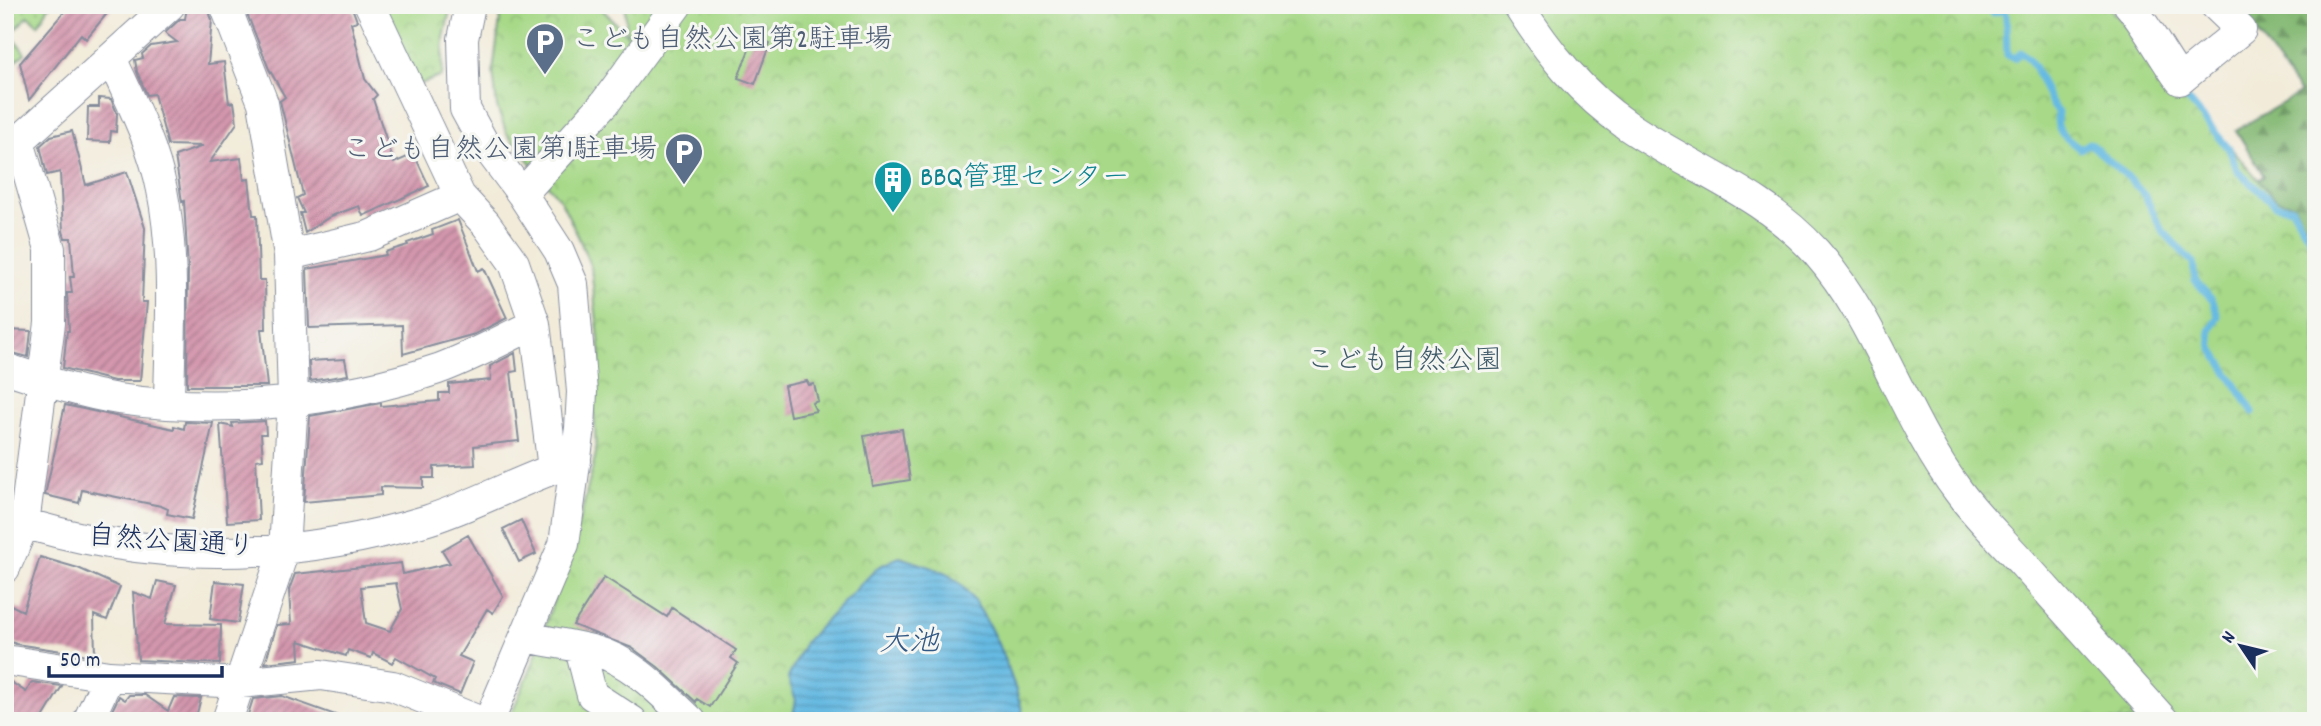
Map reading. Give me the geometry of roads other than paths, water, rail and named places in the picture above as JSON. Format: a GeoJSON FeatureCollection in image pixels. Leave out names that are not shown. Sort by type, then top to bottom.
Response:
{"type":"FeatureCollection","features":[{"type":"Feature","properties":{"kind":"street"},"geometry":{"type":"LineString","coordinates":[[5,568],[44,381],[50,323],[50,249],[12,144],[111,60],[170,5]]}},
{"type":"Feature","properties":{"kind":"street"},"geometry":{"type":"LineString","coordinates":[[225,5],[263,103],[289,255],[293,400],[284,550],[227,721]]}},
{"type":"Feature","properties":{"kind":"street"},"geometry":{"type":"LineString","coordinates":[[370,5],[460,196],[514,263],[535,324],[564,465],[564,544],[489,721]]}},
{"type":"Feature","properties":{"kind":"street"},"geometry":{"type":"LineString","coordinates":[[470,5],[463,38],[465,110],[559,251],[573,284],[582,392],[564,465]]}},
{"type":"Feature","properties":{"kind":"street"},"geometry":{"type":"LineString","coordinates":[[522,194],[605,103],[677,5]]}},
{"type":"Feature","properties":{"kind":"street"},"geometry":{"type":"LineString","coordinates":[[1518,5],[1549,53],[1605,108],[1628,126],[1748,194],[1789,226],[1815,251],[1852,301],[1917,428],[1959,493],[2164,721]]}},
{"type":"Feature","properties":{"kind":"street"},"geometry":{"type":"LineString","coordinates":[[2129,5],[2180,80],[2241,30],[2215,5]]}},
{"type":"Feature","properties":{"kind":"street"},"geometry":{"type":"LineString","coordinates":[[111,60],[143,130],[162,189],[171,257],[169,404]]}},
{"type":"Feature","properties":{"kind":"street"},"geometry":{"type":"LineString","coordinates":[[289,255],[369,236],[460,196]]}},
{"type":"Feature","properties":{"kind":"street"},"geometry":{"type":"LineString","coordinates":[[5,368],[44,381],[116,398],[214,407],[362,390],[440,368],[535,324]]}},
{"type":"Feature","properties":{"kind":"street","name":"自然公園通り"},"geometry":{"type":"LineString","coordinates":[[15,520],[100,543],[228,555],[284,550],[353,540],[430,519],[564,465]]}},
{"type":"Feature","properties":{"kind":"street"},"geometry":{"type":"LineString","coordinates":[[526,637],[596,651],[622,663],[648,681],[691,721]]}},
{"type":"Feature","properties":{"kind":"street"},"geometry":{"type":"LineString","coordinates":[[580,649],[592,695],[632,721]]}},
{"type":"Feature","properties":{"kind":"street"},"geometry":{"type":"LineString","coordinates":[[5,660],[109,676],[240,683],[321,675],[393,686],[479,721]]}},
{"type":"Feature","properties":{"kind":"street"},"geometry":{"type":"LineString","coordinates":[[88,721],[109,676]]}},
{"type":"Feature","properties":{"kind":"water","name":"大池"},"geometry":{"type":"Polygon","coordinates":[[[899,557],[946,574],[959,583],[970,596],[1000,648],[1025,721],[792,721],[796,700],[788,678],[805,642],[878,567],[899,557]]]}},
{"type":"Feature","properties":{"kind":"waterway"},"geometry":{"type":"LineString","coordinates":[[1991,5],[1992,13],[2003,10],[2006,16],[2007,56],[2014,58],[2021,52],[2033,65],[2058,112],[2058,125],[2062,134],[2080,149],[2089,143],[2128,177],[2145,196],[2162,230],[2193,263],[2195,280],[2213,301],[2218,316],[2210,331],[2212,348],[2253,412]]}},
{"type":"Feature","properties":{"kind":"waterway"},"geometry":{"type":"LineString","coordinates":[[2178,88],[2229,149],[2238,172],[2276,205],[2292,208],[2316,250]]}},
{"type":"Feature","properties":{"kind":"place","name":"こども自然公園第2駐車場"},"geometry":{"type":"Point","coordinates":[545,76]}},
{"type":"Feature","properties":{"kind":"place","name":"こども自然公園第1駐車場"},"geometry":{"type":"Point","coordinates":[684,186]}},
{"type":"Feature","properties":{"kind":"place","name":"BBQ管理センター"},"geometry":{"type":"Point","coordinates":[893,214]}},
{"type":"Feature","properties":{"kind":"park label","name":"こども自然公園"},"geometry":{"type":"Point","coordinates":[1404,363]}}]}
